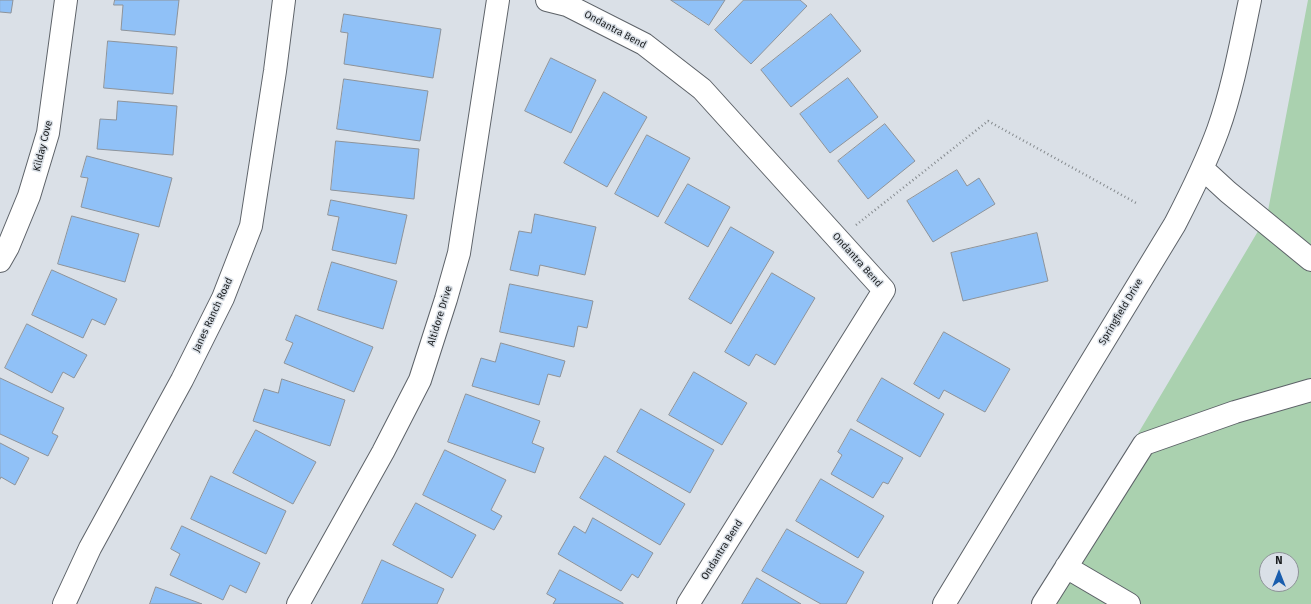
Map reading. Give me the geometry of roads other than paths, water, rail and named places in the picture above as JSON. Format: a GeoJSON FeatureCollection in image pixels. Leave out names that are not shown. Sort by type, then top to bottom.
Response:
{"type":"FeatureCollection","features":[{"type":"Feature","properties":{"kind":"street","name":"Kilday Cove"},"geometry":{"type":"LineString","coordinates":[[0,261],[8,247],[29,196],[48,133],[66,0]]}},
{"type":"Feature","properties":{"kind":"street","name":"Janes Ranch Road"},"geometry":{"type":"LineString","coordinates":[[64,604],[90,548],[182,380],[223,298],[251,226],[275,71],[284,0]]}},
{"type":"Feature","properties":{"kind":"street","name":"Altidore Drive"},"geometry":{"type":"LineString","coordinates":[[298,604],[383,452],[420,380],[459,253],[498,0]]}},
{"type":"Feature","properties":{"kind":"street","name":"Ondantra Bend"},"geometry":{"type":"LineString","coordinates":[[547,0],[567,5],[644,44],[702,89],[884,290],[688,604]]}},
{"type":"Feature","properties":{"kind":"street","name":"Springfield Drive"},"geometry":{"type":"LineString","coordinates":[[944,604],[1175,224],[1203,169],[1218,129],[1233,78],[1250,0]]}},
{"type":"Feature","properties":{"kind":"street"},"geometry":{"type":"LineString","coordinates":[[1203,169],[1228,192],[1311,260]]}},
{"type":"Feature","properties":{"kind":"street"},"geometry":{"type":"LineString","coordinates":[[1043,604],[1144,444],[1235,412],[1311,390]]}},
{"type":"Feature","properties":{"kind":"street"},"geometry":{"type":"LineString","coordinates":[[1066,567],[1129,604]]}}]}
